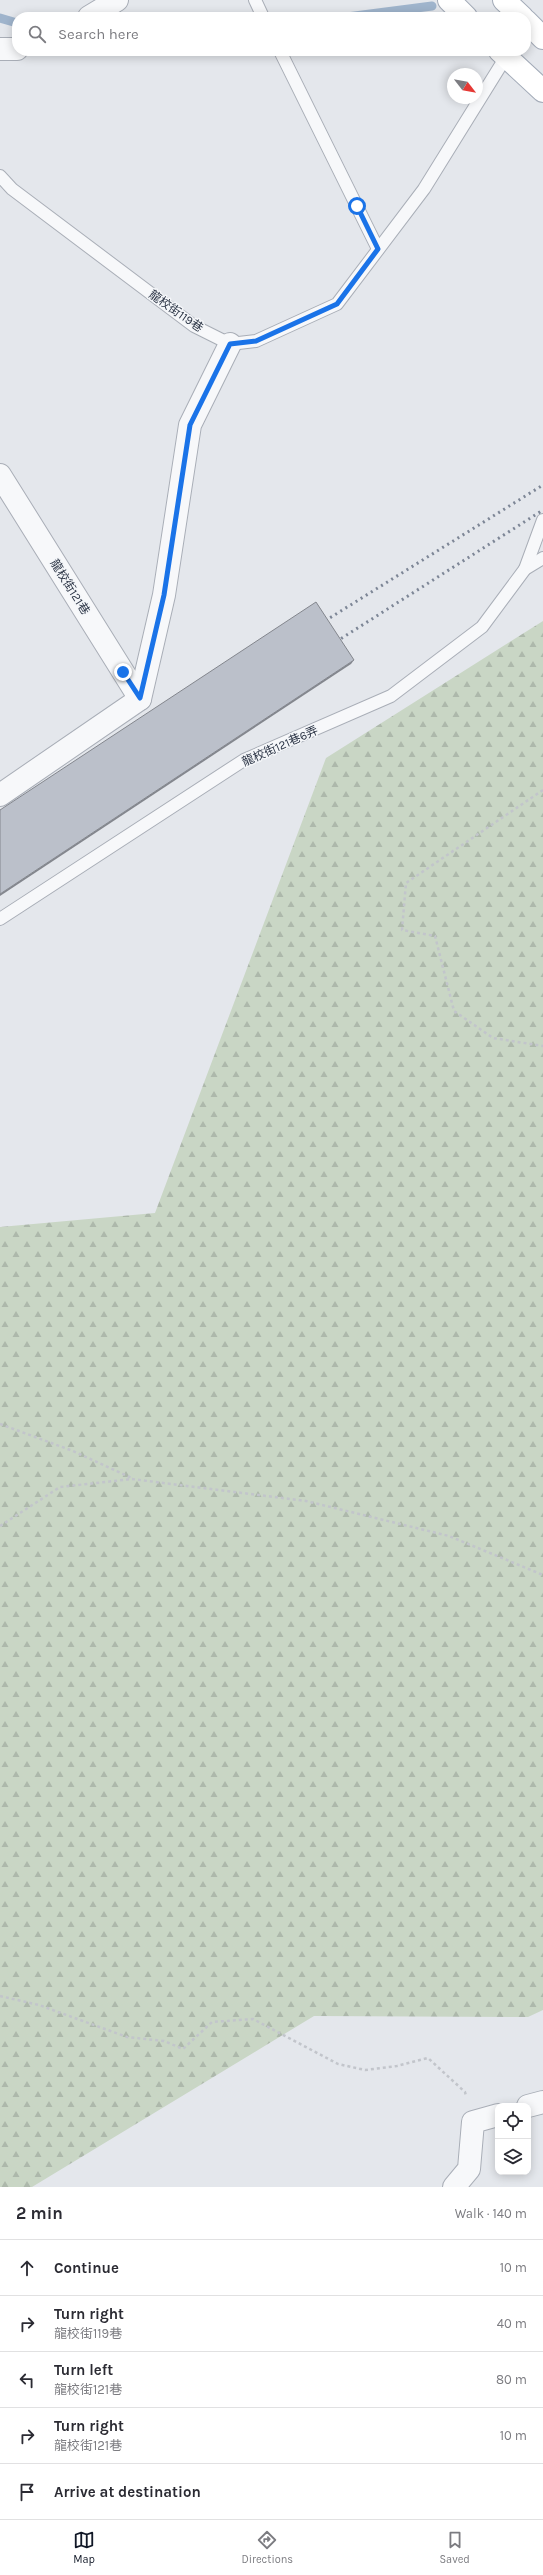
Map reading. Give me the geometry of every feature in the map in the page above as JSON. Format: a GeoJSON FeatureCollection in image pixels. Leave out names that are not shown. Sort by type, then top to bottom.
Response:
{"type":"FeatureCollection","features":[{"type":"Feature","properties":{"kind":"main road"},"geometry":{"type":"LineString","coordinates":[[448,0],[461,12]]}},
{"type":"Feature","properties":{"kind":"main road"},"geometry":{"type":"LineString","coordinates":[[504,0],[515,12]]}},
{"type":"Feature","properties":{"kind":"main road"},"geometry":{"type":"LineString","coordinates":[[508,56],[543,91]]}},
{"type":"Feature","properties":{"kind":"street"},"geometry":{"type":"LineString","coordinates":[[97,12],[117,0]]}},
{"type":"Feature","properties":{"kind":"street"},"geometry":{"type":"LineString","coordinates":[[0,49],[12,49]]}},
{"type":"Feature","properties":{"kind":"street"},"geometry":{"type":"LineString","coordinates":[[0,795],[140,698],[164,595],[190,425],[230,344]]}},
{"type":"Feature","properties":{"kind":"street","name":"龍校街121巷"},"geometry":{"type":"LineString","coordinates":[[0,475],[140,698]]}},
{"type":"Feature","properties":{"kind":"street"},"geometry":{"type":"LineString","coordinates":[[531,2105],[543,2102]]}},
{"type":"Feature","properties":{"kind":"street"},"geometry":{"type":"LineString","coordinates":[[454,2187],[468,2169],[473,2122],[495,2116]]}},
{"type":"Feature","properties":{"kind":"lane"},"geometry":{"type":"LineString","coordinates":[[254,0],[260,12]]}},
{"type":"Feature","properties":{"kind":"lane"},"geometry":{"type":"LineString","coordinates":[[282,56],[378,249]]}},
{"type":"Feature","properties":{"kind":"lane"},"geometry":{"type":"LineString","coordinates":[[230,344],[256,341],[337,304],[424,189],[503,56]]}},
{"type":"Feature","properties":{"kind":"lane","name":"龍校街119巷"},"geometry":{"type":"LineString","coordinates":[[0,176],[12,189],[194,326],[230,344]]}},
{"type":"Feature","properties":{"kind":"lane"},"geometry":{"type":"LineString","coordinates":[[525,569],[543,520]]}},
{"type":"Feature","properties":{"kind":"lane","name":"龍校街121巷6弄"},"geometry":{"type":"LineString","coordinates":[[0,919],[244,760],[391,696],[482,627],[525,569],[543,558]]}},
{"type":"Feature","properties":{"kind":"path"},"geometry":{"type":"LineString","coordinates":[[543,790],[406,883],[402,930],[435,936],[454,1011],[493,1038],[543,1046]]}},
{"type":"Feature","properties":{"kind":"path"},"geometry":{"type":"LineString","coordinates":[[0,1424],[73,1451],[132,1479]]}},
{"type":"Feature","properties":{"kind":"path"},"geometry":{"type":"LineString","coordinates":[[0,1526],[60,1488],[132,1479],[306,1502],[449,1536],[543,1575]]}},
{"type":"Feature","properties":{"kind":"path"},"geometry":{"type":"LineString","coordinates":[[0,1996],[38,2004],[127,2037],[164,2041],[182,2049],[212,2022],[253,2019],[338,2064],[365,2070],[397,2066],[428,2058],[465,2092],[473,2122]]}},
{"type":"Feature","properties":{"kind":"green space"},"geometry":{"type":"Polygon","coordinates":[[[543,621],[543,2010],[528,2017],[314,2016],[32,2187],[0,2187],[0,1227],[155,1213],[326,758],[543,621]]]}},
{"type":"Feature","properties":{"kind":"building"},"geometry":{"type":"Polygon","coordinates":[[[316,602],[354,660],[0,894],[0,810],[316,602]]]}},
{"type":"Feature","properties":{"kind":"waterway"},"geometry":{"type":"LineString","coordinates":[[386,12],[432,6]]}},
{"type":"Feature","properties":{"kind":"waterway"},"geometry":{"type":"LineString","coordinates":[[0,18],[12,22]]}},
{"type":"Feature","properties":{"kind":"railway"},"geometry":{"type":"LineString","coordinates":[[320,624],[543,485]]}},
{"type":"Feature","properties":{"kind":"railway"},"geometry":{"type":"LineString","coordinates":[[331,645],[543,510]]}},
{"type":"Feature","properties":{"kind":"route"},"geometry":{"type":"LineString","coordinates":[[123,672],[140,698],[164,595],[190,425],[230,344],[256,341],[337,304],[378,249],[357,206]]}}]}
